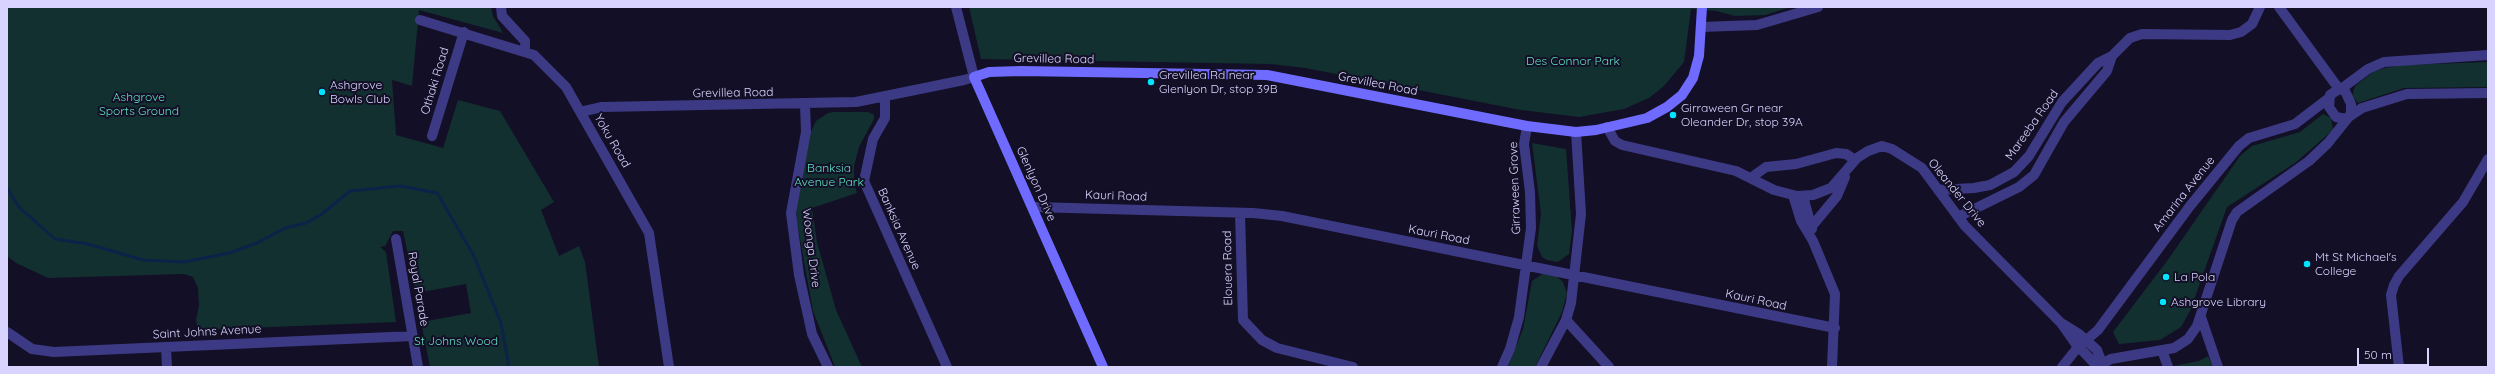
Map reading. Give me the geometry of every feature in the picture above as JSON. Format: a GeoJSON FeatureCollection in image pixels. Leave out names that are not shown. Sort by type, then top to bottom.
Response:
{"type":"FeatureCollection","features":[{"type":"Feature","properties":{"kind":"street"},"geometry":{"type":"LineString","coordinates":[[501,7],[502,16],[525,41],[525,52]]}},
{"type":"Feature","properties":{"kind":"street","name":"Glenlyon Drive"},"geometry":{"type":"LineString","coordinates":[[956,7],[974,77],[1103,367]]}},
{"type":"Feature","properties":{"kind":"street"},"geometry":{"type":"LineString","coordinates":[[1701,27],[1757,25],[1775,22],[1818,7]]}},
{"type":"Feature","properties":{"kind":"street","name":"Mareeba Road"},"geometry":{"type":"LineString","coordinates":[[1938,190],[1974,188],[1990,185],[2014,172],[2028,156],[2062,102],[2098,63],[2112,56],[2135,35],[2230,35],[2242,32],[2252,24],[2260,7]]}},
{"type":"Feature","properties":{"kind":"street"},"geometry":{"type":"LineString","coordinates":[[2098,366],[2114,358],[2174,348],[2188,340],[2195,331],[2201,317],[2232,220],[2237,212],[2310,161],[2328,143],[2349,117],[2351,102],[2345,91],[2340,89],[2279,7]]}},
{"type":"Feature","properties":{"kind":"street","name":"Girraween Grove"},"geometry":{"type":"LineString","coordinates":[[1502,367],[1520,317],[1531,228],[1530,192],[1524,144],[1527,126],[1576,132],[1647,118],[1668,106],[1682,95],[1693,78],[1699,56],[1702,9]]}},
{"type":"Feature","properties":{"kind":"street","name":"Yoku Road"},"geometry":{"type":"LineString","coordinates":[[420,20],[464,32],[525,52],[540,60],[566,86],[649,233],[669,367]]}},
{"type":"Feature","properties":{"kind":"street","name":"Othaki Road"},"geometry":{"type":"LineString","coordinates":[[432,136],[464,32]]}},
{"type":"Feature","properties":{"kind":"street","name":"Amarina Avenue"},"geometry":{"type":"LineString","coordinates":[[2078,347],[2098,330],[2190,206],[2239,146],[2251,137],[2295,124],[2329,98],[2333,92],[2340,89],[2368,69],[2384,62],[2488,54]]}},
{"type":"Feature","properties":{"kind":"street","name":"Mareeba Road"},"geometry":{"type":"LineString","coordinates":[[1958,217],[2019,187],[2034,175],[2064,122],[2107,71],[2112,56]]}},
{"type":"Feature","properties":{"kind":"street","name":"Grevillea Road"},"geometry":{"type":"LineString","coordinates":[[580,112],[602,107],[805,105],[856,102],[974,77],[989,72],[1021,71],[1267,75],[1527,126]]}},
{"type":"Feature","properties":{"kind":"street"},"geometry":{"type":"LineString","coordinates":[[2329,98],[2329,107],[2334,116],[2343,119],[2349,117],[2362,108],[2408,94],[2488,93]]}},
{"type":"Feature","properties":{"kind":"street","name":"Banksia Avenue"},"geometry":{"type":"LineString","coordinates":[[885,97],[885,118],[873,139],[864,181],[947,367]]}},
{"type":"Feature","properties":{"kind":"street","name":"Woonga Drive"},"geometry":{"type":"LineString","coordinates":[[805,105],[806,132],[790,214],[799,275],[812,334],[828,367]]}},
{"type":"Feature","properties":{"kind":"street","name":"Oleander Drive"},"geometry":{"type":"LineString","coordinates":[[1607,127],[1615,141],[1622,146],[1728,168],[1752,177],[1774,190],[1798,196],[1817,194],[1831,188],[1864,153],[1879,146],[1890,148],[1921,167],[1958,217],[2061,323],[2078,347],[2098,366]]}},
{"type":"Feature","properties":{"kind":"street"},"geometry":{"type":"LineString","coordinates":[[1541,367],[1566,320],[1574,275],[1581,214],[1576,132]]}},
{"type":"Feature","properties":{"kind":"street"},"geometry":{"type":"LineString","coordinates":[[1752,177],[1766,167],[1796,164],[1834,153],[1846,154],[1852,164],[1837,196],[1812,226]]}},
{"type":"Feature","properties":{"kind":"street"},"geometry":{"type":"LineString","coordinates":[[2400,367],[2391,295],[2394,285],[2399,276],[2463,202],[2488,159]]}},
{"type":"Feature","properties":{"kind":"street"},"geometry":{"type":"LineString","coordinates":[[1798,196],[1812,226],[1813,241]]}},
{"type":"Feature","properties":{"kind":"street"},"geometry":{"type":"LineString","coordinates":[[1798,196],[1801,221],[1813,241],[1835,294],[1835,328],[1832,367]]}},
{"type":"Feature","properties":{"kind":"street","name":"Kauri Road"},"geometry":{"type":"LineString","coordinates":[[1033,207],[1240,213],[1282,216],[1835,328]]}},
{"type":"Feature","properties":{"kind":"street","name":"Elouera Road"},"geometry":{"type":"LineString","coordinates":[[1240,213],[1243,320],[1262,340],[1277,348],[1353,367]]}},
{"type":"Feature","properties":{"kind":"street","name":"Royal Parade"},"geometry":{"type":"LineString","coordinates":[[396,239],[418,367]]}},
{"type":"Feature","properties":{"kind":"street"},"geometry":{"type":"LineString","coordinates":[[2201,317],[2218,367]]}},
{"type":"Feature","properties":{"kind":"street"},"geometry":{"type":"LineString","coordinates":[[1566,320],[1609,367]]}},
{"type":"Feature","properties":{"kind":"street","name":"Oleander Drive"},"geometry":{"type":"LineString","coordinates":[[2061,323],[2087,340],[2099,352],[2098,366]]}},
{"type":"Feature","properties":{"kind":"street","name":"Saint Johns Avenue"},"geometry":{"type":"LineString","coordinates":[[7,332],[32,349],[54,352],[413,336]]}},
{"type":"Feature","properties":{"kind":"street"},"geometry":{"type":"LineString","coordinates":[[2062,367],[2078,347]]}},
{"type":"Feature","properties":{"kind":"street"},"geometry":{"type":"LineString","coordinates":[[166,348],[167,367]]}},
{"type":"Feature","properties":{"kind":"street"},"geometry":{"type":"LineString","coordinates":[[2162,350],[2168,367]]}},
{"type":"Feature","properties":{"kind":"green space"},"geometry":{"type":"Polygon","coordinates":[[[7,7],[491,7],[493,16],[503,33],[419,10],[412,86],[392,80],[396,135],[443,148],[458,100],[500,111],[554,202],[541,210],[559,256],[579,246],[585,262],[599,367],[430,367],[421,322],[471,313],[466,284],[416,293],[403,231],[393,231],[385,246],[380,247],[386,252],[396,322],[198,330],[196,320],[199,306],[198,288],[193,277],[184,274],[48,278],[16,263],[7,256],[7,7]]]}},
{"type":"Feature","properties":{"kind":"green space","name":"Des Connor Park"},"geometry":{"type":"Polygon","coordinates":[[[969,7],[1791,7],[1765,15],[1735,16],[1716,11],[1691,9],[1684,62],[1664,86],[1649,98],[1624,109],[1579,117],[1521,110],[1305,68],[1271,64],[981,59],[969,7]]]}},
{"type":"Feature","properties":{"kind":"green space"},"geometry":{"type":"Polygon","coordinates":[[[2488,62],[2488,87],[2404,88],[2358,103],[2352,96],[2355,86],[2373,72],[2385,68],[2403,65],[2488,62]]]}},
{"type":"Feature","properties":{"kind":"green space","name":"Banksia Avenue Park"},"geometry":{"type":"Polygon","coordinates":[[[868,112],[874,115],[874,119],[859,147],[854,166],[854,182],[857,193],[812,208],[817,242],[836,310],[862,367],[835,367],[813,311],[797,222],[796,208],[811,132],[816,121],[828,113],[868,112]]]}},
{"type":"Feature","properties":{"kind":"green space"},"geometry":{"type":"Polygon","coordinates":[[[2323,114],[2331,118],[2333,130],[2295,163],[2227,207],[2190,311],[2181,327],[2160,340],[2119,344],[2113,332],[2167,261],[2240,156],[2252,146],[2300,132],[2323,114]]]}},
{"type":"Feature","properties":{"kind":"green space"},"geometry":{"type":"Polygon","coordinates":[[[1532,143],[1566,149],[1572,231],[1569,254],[1558,262],[1547,260],[1542,257],[1537,246],[1541,214],[1532,143]]]}},
{"type":"Feature","properties":{"kind":"green space"},"geometry":{"type":"Polygon","coordinates":[[[1544,273],[1556,276],[1563,282],[1567,293],[1562,312],[1535,367],[1508,367],[1523,329],[1532,281],[1544,273]]]}},
{"type":"Feature","properties":{"kind":"green space"},"geometry":{"type":"Polygon","coordinates":[[[2208,356],[2213,367],[2173,366],[2199,361],[2208,356]]]}},
{"type":"Feature","properties":{"kind":"waterway"},"geometry":{"type":"LineString","coordinates":[[7,188],[19,207],[55,239],[88,244],[143,260],[184,262],[229,253],[257,243],[285,228],[306,223],[322,214],[350,191],[401,186],[437,193],[474,256],[501,323],[509,367]]}},
{"type":"Feature","properties":{"kind":"place","name":"Grevillea Rd near Glenlyon Dr, stop 39B"},"geometry":{"type":"Point","coordinates":[1151,82]}},
{"type":"Feature","properties":{"kind":"place","name":"Ashgrove Bowls Club"},"geometry":{"type":"Point","coordinates":[322,92]}},
{"type":"Feature","properties":{"kind":"place","name":"Girraween Gr near Oleander Dr, stop 39A"},"geometry":{"type":"Point","coordinates":[1673,115]}},
{"type":"Feature","properties":{"kind":"place","name":"Mt St Michael's College"},"geometry":{"type":"Point","coordinates":[2307,264]}},
{"type":"Feature","properties":{"kind":"place","name":"La Pola"},"geometry":{"type":"Point","coordinates":[2166,277]}},
{"type":"Feature","properties":{"kind":"place","name":"Ashgrove Library"},"geometry":{"type":"Point","coordinates":[2163,302]}},
{"type":"Feature","properties":{"kind":"park label","name":"Ashgrove Sports Ground"},"geometry":{"type":"Point","coordinates":[139,104]}},
{"type":"Feature","properties":{"kind":"park label","name":"St Johns Wood"},"geometry":{"type":"Point","coordinates":[456,341]}}]}
